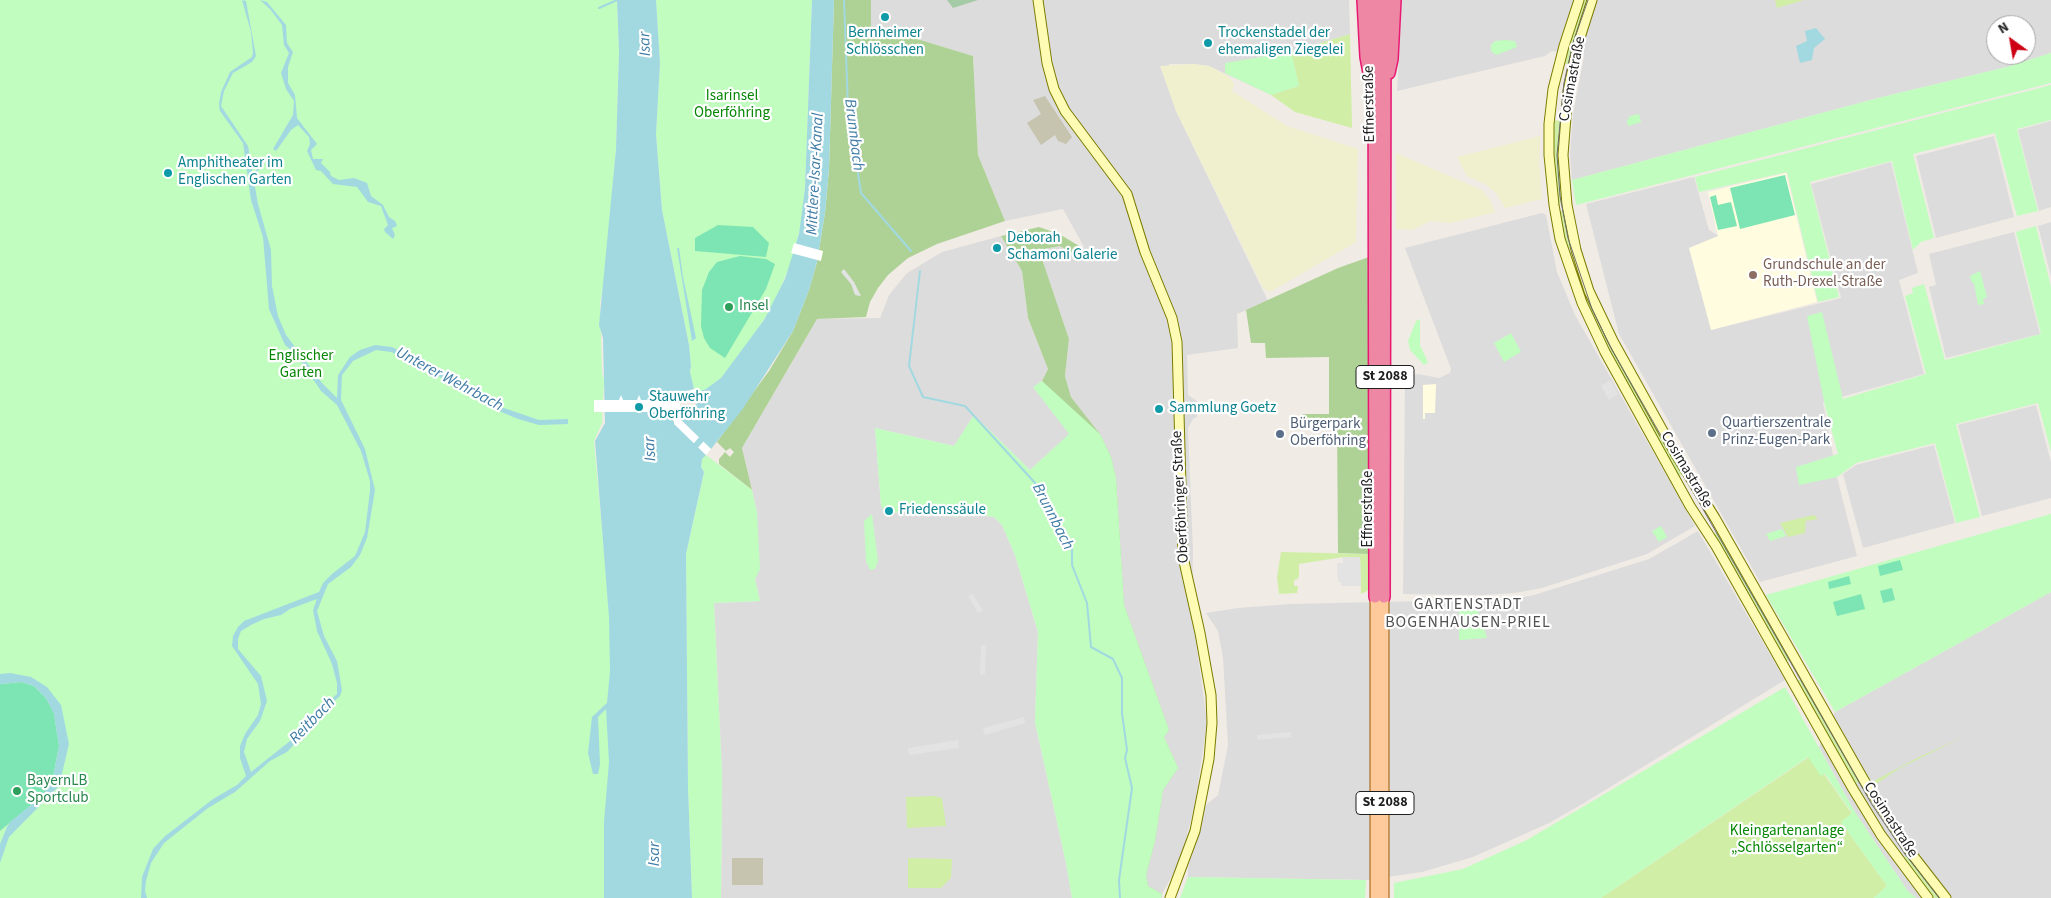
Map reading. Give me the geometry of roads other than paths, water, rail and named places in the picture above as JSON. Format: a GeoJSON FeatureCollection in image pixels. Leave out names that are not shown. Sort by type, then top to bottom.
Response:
{"type":"FeatureCollection","features":[{"type":"Feature","properties":{"kind":"highway"},"geometry":{"type":"LineString","coordinates":[[1364,0],[1366,57],[1379,95]]}},
{"type":"Feature","properties":{"kind":"highway","name":"Effnerstraße"},"geometry":{"type":"LineString","coordinates":[[1374,0],[1379,95],[1379,597]]}},
{"type":"Feature","properties":{"kind":"highway","name":"Effnerstraße"},"geometry":{"type":"LineString","coordinates":[[1379,95],[1385,0]]}},
{"type":"Feature","properties":{"kind":"highway"},"geometry":{"type":"LineString","coordinates":[[1379,95],[1392,59],[1395,0]]}},
{"type":"Feature","properties":{"kind":"main road","name":"Oberföhringer Straße"},"geometry":{"type":"LineString","coordinates":[[1038,0],[1047,63],[1054,89],[1065,111],[1127,194],[1145,252],[1175,330],[1178,353],[1178,429],[1183,557],[1200,633],[1210,696],[1212,723],[1209,759],[1194,831],[1170,898]]}},
{"type":"Feature","properties":{"kind":"main road","name":"Cosimastraße"},"geometry":{"type":"LineString","coordinates":[[1579,0],[1558,68],[1549,124],[1554,205],[1567,264],[1582,303],[1605,352],[1690,506],[1716,546],[1858,798],[1898,859],[1928,898]]}},
{"type":"Feature","properties":{"kind":"main road","name":"Cosimastraße"},"geometry":{"type":"LineString","coordinates":[[1592,0],[1577,49],[1564,126],[1563,155],[1567,205],[1584,276],[1613,341],[1870,790],[1911,853],[1946,898]]}},
{"type":"Feature","properties":{"kind":"main road","name":"Effnerstraße"},"geometry":{"type":"LineString","coordinates":[[1375,898],[1374,730],[1379,597]]}},
{"type":"Feature","properties":{"kind":"main road","name":"Effnerstraße"},"geometry":{"type":"LineString","coordinates":[[1379,597],[1384,898]]}},
{"type":"Feature","properties":{"kind":"main road"},"geometry":{"type":"LineString","coordinates":[[1858,798],[1870,790]]}},
{"type":"Feature","properties":{"kind":"water"},"geometry":{"type":"Polygon","coordinates":[[[242,0],[246,1],[256,56],[252,62],[233,73],[224,91],[221,106],[248,146],[258,204],[271,250],[272,286],[278,316],[286,335],[322,383],[337,398],[338,375],[350,357],[360,350],[375,345],[392,347],[442,371],[450,372],[480,396],[501,407],[539,420],[568,419],[568,424],[539,425],[518,419],[494,409],[423,367],[391,352],[376,350],[353,361],[342,375],[341,400],[365,449],[375,490],[367,538],[360,555],[351,567],[328,584],[317,611],[324,636],[337,661],[342,690],[340,696],[324,710],[323,714],[287,752],[270,761],[235,792],[208,808],[164,843],[151,863],[146,881],[145,891],[147,898],[141,898],[142,877],[153,849],[164,837],[213,799],[237,785],[246,776],[240,758],[240,746],[245,734],[258,715],[261,704],[258,684],[232,646],[233,636],[238,627],[244,621],[319,592],[323,583],[332,574],[355,556],[365,532],[370,481],[361,451],[337,405],[321,391],[296,354],[285,345],[269,309],[263,237],[251,200],[243,143],[220,111],[221,92],[230,72],[252,57],[251,32],[242,0]],[[317,599],[290,609],[281,615],[264,619],[241,631],[238,639],[238,649],[261,676],[267,701],[260,721],[247,739],[244,752],[251,772],[295,737],[313,716],[337,694],[337,683],[332,664],[317,631],[313,610],[317,599]]]}},
{"type":"Feature","properties":{"kind":"water"},"geometry":{"type":"Polygon","coordinates":[[[260,0],[267,2],[286,25],[287,43],[293,52],[288,67],[288,83],[295,95],[297,118],[317,144],[311,150],[313,159],[323,159],[321,163],[330,172],[331,176],[339,180],[354,178],[367,183],[371,196],[383,205],[389,217],[395,221],[397,226],[392,228],[395,235],[393,239],[385,232],[384,229],[388,225],[381,206],[368,202],[357,187],[333,184],[321,171],[316,170],[307,151],[310,144],[309,137],[298,125],[291,130],[276,151],[273,149],[293,115],[294,101],[286,89],[281,73],[289,53],[284,45],[282,25],[270,9],[260,0]]]}},
{"type":"Feature","properties":{"kind":"water","name":"Isar"},"geometry":{"type":"Polygon","coordinates":[[[617,0],[656,0],[660,63],[656,134],[662,210],[689,345],[690,372],[694,389],[673,394],[673,421],[706,455],[702,459],[701,467],[704,472],[686,554],[688,787],[692,898],[604,898],[604,822],[609,762],[606,709],[598,717],[600,764],[598,774],[593,774],[588,753],[592,717],[607,703],[610,671],[609,617],[595,441],[605,423],[603,338],[599,325],[616,149],[619,52],[617,0]]]}},
{"type":"Feature","properties":{"kind":"water"},"geometry":{"type":"Polygon","coordinates":[[[812,0],[834,0],[829,169],[825,213],[817,262],[809,290],[793,331],[742,410],[711,449],[681,420],[701,399],[698,392],[706,389],[721,378],[764,320],[785,279],[799,234],[805,188],[812,0]]]}},
{"type":"Feature","properties":{"kind":"water"},"geometry":{"type":"Polygon","coordinates":[[[1816,28],[1825,39],[1814,48],[1812,60],[1800,63],[1796,46],[1807,41],[1805,31],[1816,28]]]}},
{"type":"Feature","properties":{"kind":"water"},"geometry":{"type":"Polygon","coordinates":[[[677,248],[679,248],[696,338],[692,341],[677,248]]]}},
{"type":"Feature","properties":{"kind":"water"},"geometry":{"type":"Polygon","coordinates":[[[10,673],[31,677],[47,687],[61,705],[69,744],[59,786],[9,837],[0,863],[0,844],[10,822],[41,797],[52,782],[59,746],[54,714],[46,698],[34,686],[22,682],[0,684],[0,674],[10,673]]]}},
{"type":"Feature","properties":{"kind":"waterway"},"geometry":{"type":"LineString","coordinates":[[599,8],[617,0]]}},
{"type":"Feature","properties":{"kind":"waterway","name":"Brunnbach"},"geometry":{"type":"LineString","coordinates":[[844,0],[848,107],[861,193],[911,251]]}},
{"type":"Feature","properties":{"kind":"waterway"},"geometry":{"type":"LineString","coordinates":[[252,177],[264,161]]}},
{"type":"Feature","properties":{"kind":"waterway","name":"Brunnbach"},"geometry":{"type":"LineString","coordinates":[[920,271],[909,366],[923,397],[965,406],[1036,484],[1072,549],[1072,565],[1087,603],[1091,647],[1113,659],[1122,678],[1122,713],[1127,750],[1125,758],[1132,788],[1119,880],[1120,898]]}},
{"type":"Feature","properties":{"kind":"waterway","name":"Mittlere-Isar-Kanal"},"geometry":{"type":"LineString","coordinates":[[691,451],[706,434]]}},
{"type":"Feature","properties":{"kind":"tram line"},"geometry":{"type":"LineString","coordinates":[[1588,0],[1573,43],[1564,83],[1557,155],[1560,196],[1568,238],[1592,309],[1612,350],[1871,803],[1905,854],[1939,898]]}},
{"type":"Feature","properties":{"kind":"place","name":"Bernheimer Schlösschen"},"geometry":{"type":"Point","coordinates":[885,17]}},
{"type":"Feature","properties":{"kind":"place","name":"Trockenstadel der ehemaligen Ziegelei"},"geometry":{"type":"Point","coordinates":[1208,43]}},
{"type":"Feature","properties":{"kind":"place","name":"Amphitheater im Englischen Garten"},"geometry":{"type":"Point","coordinates":[168,173]}},
{"type":"Feature","properties":{"kind":"place","name":"Deborah Schamoni Galerie"},"geometry":{"type":"Point","coordinates":[997,248]}},
{"type":"Feature","properties":{"kind":"place","name":"Grundschule an der Ruth-Drexel-Straße"},"geometry":{"type":"Point","coordinates":[1753,275]}},
{"type":"Feature","properties":{"kind":"place","name":"Insel"},"geometry":{"type":"Point","coordinates":[729,307]}},
{"type":"Feature","properties":{"kind":"place","name":"Stauwehr Oberföhring"},"geometry":{"type":"Point","coordinates":[639,407]}},
{"type":"Feature","properties":{"kind":"place","name":"Sammlung Goetz"},"geometry":{"type":"Point","coordinates":[1159,409]}},
{"type":"Feature","properties":{"kind":"place","name":"Quartierszentrale Prinz-Eugen-Park"},"geometry":{"type":"Point","coordinates":[1712,433]}},
{"type":"Feature","properties":{"kind":"place","name":"Bürgerpark Oberföhring"},"geometry":{"type":"Point","coordinates":[1280,434]}},
{"type":"Feature","properties":{"kind":"place","name":"Friedenssäule"},"geometry":{"type":"Point","coordinates":[889,511]}},
{"type":"Feature","properties":{"kind":"place","name":"BayernLB Sportclub"},"geometry":{"type":"Point","coordinates":[17,791]}},
{"type":"Feature","properties":{"kind":"district","name":"GARTENSTADT BOGENHAUSEN-PRIEL"},"geometry":{"type":"Point","coordinates":[1468,614]}},
{"type":"Feature","properties":{"kind":"park label","name":"Isarinsel Oberföhring"},"geometry":{"type":"Point","coordinates":[732,106]}},
{"type":"Feature","properties":{"kind":"park label","name":"Englischer Garten"},"geometry":{"type":"Point","coordinates":[301,366]}},
{"type":"Feature","properties":{"kind":"park label","name":"Kleingartenanlage „Schlösselgarten“"},"geometry":{"type":"Point","coordinates":[1787,840]}},
{"type":"Feature","properties":{"kind":"water label","name":"Unterer Wehrbach"},"geometry":{"type":"Point","coordinates":[449,380]}},
{"type":"Feature","properties":{"kind":"water label","name":"Reitbach"},"geometry":{"type":"Point","coordinates":[313,721]}}]}
